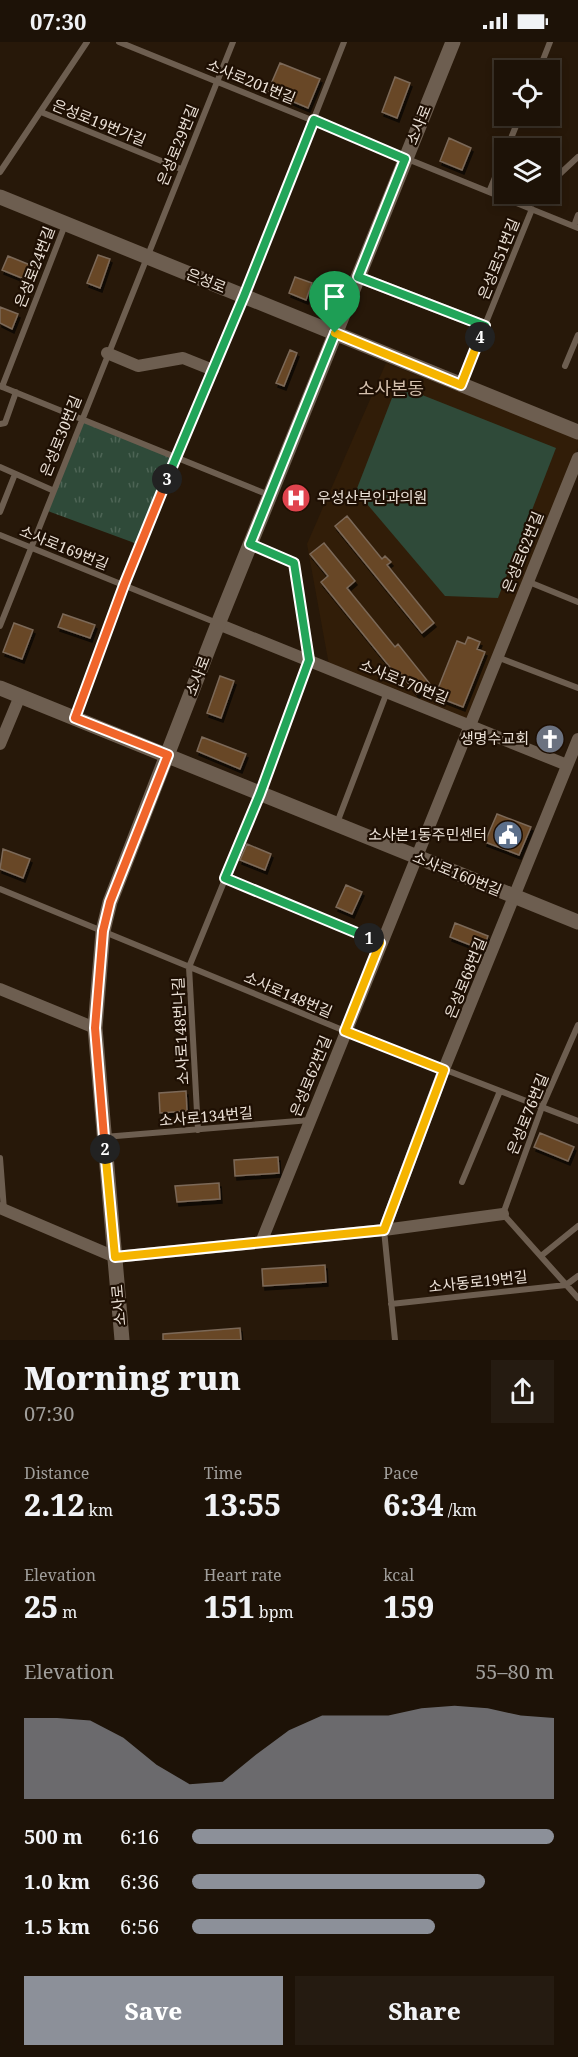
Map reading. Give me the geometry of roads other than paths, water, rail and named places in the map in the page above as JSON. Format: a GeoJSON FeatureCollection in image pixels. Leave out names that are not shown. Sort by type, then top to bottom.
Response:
{"type":"FeatureCollection","features":[{"type":"Feature","properties":{"kind":"street","name":"소사로"},"geometry":{"type":"LineString","coordinates":[[122,1340],[95,1028],[103,931],[110,902],[218,624],[453,42]]}},
{"type":"Feature","properties":{"kind":"street","name":"은성로"},"geometry":{"type":"LineString","coordinates":[[0,197],[578,432]]}},
{"type":"Feature","properties":{"kind":"street"},"geometry":{"type":"LineString","coordinates":[[358,277],[485,326]]}},
{"type":"Feature","properties":{"kind":"street"},"geometry":{"type":"LineString","coordinates":[[107,353],[138,366],[183,358],[213,370]]}},
{"type":"Feature","properties":{"kind":"street","name":"은성로62번길"},"geometry":{"type":"LineString","coordinates":[[262,1240],[380,943],[578,458]]}},
{"type":"Feature","properties":{"kind":"street","name":"소사로170번길"},"geometry":{"type":"LineString","coordinates":[[218,624],[573,767]]}},
{"type":"Feature","properties":{"kind":"street","name":"소사로160번길"},"geometry":{"type":"LineString","coordinates":[[0,688],[168,755],[336,826],[578,922]]}},
{"type":"Feature","properties":{"kind":"street"},"geometry":{"type":"LineString","coordinates":[[0,744],[20,696]]}},
{"type":"Feature","properties":{"kind":"street","name":"은성로68번길"},"geometry":{"type":"LineString","coordinates":[[384,1230],[444,1070],[515,897],[573,767],[578,739]]}},
{"type":"Feature","properties":{"kind":"street"},"geometry":{"type":"LineString","coordinates":[[0,989],[95,1028]]}},
{"type":"Feature","properties":{"kind":"street"},"geometry":{"type":"LineString","coordinates":[[2,1209],[115,1257],[262,1240],[384,1230],[503,1214]]}},
{"type":"Feature","properties":{"kind":"lane"},"geometry":{"type":"LineString","coordinates":[[0,172],[87,42]]}},
{"type":"Feature","properties":{"kind":"lane","name":"소사로201번길"},"geometry":{"type":"LineString","coordinates":[[119,42],[576,227]]}},
{"type":"Feature","properties":{"kind":"lane","name":"은성로29번길"},"geometry":{"type":"LineString","coordinates":[[146,256],[233,42]]}},
{"type":"Feature","properties":{"kind":"lane"},"geometry":{"type":"LineString","coordinates":[[75,718],[124,585],[244,296],[344,42]]}},
{"type":"Feature","properties":{"kind":"lane"},"geometry":{"type":"LineString","coordinates":[[543,60],[550,42]]}},
{"type":"Feature","properties":{"kind":"lane","name":"은성로19번가길"},"geometry":{"type":"LineString","coordinates":[[41,112],[182,169]]}},
{"type":"Feature","properties":{"kind":"lane"},"geometry":{"type":"LineString","coordinates":[[560,174],[578,157]]}},
{"type":"Feature","properties":{"kind":"lane"},"geometry":{"type":"LineString","coordinates":[[489,192],[494,180]]}},
{"type":"Feature","properties":{"kind":"lane"},"geometry":{"type":"LineString","coordinates":[[530,208],[533,204]]}},
{"type":"Feature","properties":{"kind":"lane","name":"은성로51번길"},"geometry":{"type":"LineString","coordinates":[[461,385],[530,208]]}},
{"type":"Feature","properties":{"kind":"lane"},"geometry":{"type":"LineString","coordinates":[[576,227],[578,215]]}},
{"type":"Feature","properties":{"kind":"lane","name":"은성로24번길"},"geometry":{"type":"LineString","coordinates":[[1,386],[65,223]]}},
{"type":"Feature","properties":{"kind":"lane","name":"은성로30번길"},"geometry":{"type":"LineString","coordinates":[[0,626],[146,256]]}},
{"type":"Feature","properties":{"kind":"lane"},"geometry":{"type":"LineString","coordinates":[[565,366],[578,335]]}},
{"type":"Feature","properties":{"kind":"lane"},"geometry":{"type":"LineString","coordinates":[[1,386],[270,495]]}},
{"type":"Feature","properties":{"kind":"lane"},"geometry":{"type":"LineString","coordinates":[[0,424],[5,423],[16,392]]}},
{"type":"Feature","properties":{"kind":"lane"},"geometry":{"type":"LineString","coordinates":[[0,467],[52,490]]}},
{"type":"Feature","properties":{"kind":"lane"},"geometry":{"type":"LineString","coordinates":[[0,512],[15,474]]}},
{"type":"Feature","properties":{"kind":"lane","name":"소사로169번길"},"geometry":{"type":"LineString","coordinates":[[0,535],[218,624]]}},
{"type":"Feature","properties":{"kind":"lane"},"geometry":{"type":"LineString","coordinates":[[189,967],[260,794],[309,660],[294,563],[250,544]]}},
{"type":"Feature","properties":{"kind":"lane"},"geometry":{"type":"LineString","coordinates":[[527,581],[578,602]]}},
{"type":"Feature","properties":{"kind":"lane"},"geometry":{"type":"LineString","coordinates":[[496,657],[578,688]]}},
{"type":"Feature","properties":{"kind":"lane"},"geometry":{"type":"LineString","coordinates":[[336,826],[387,692]]}},
{"type":"Feature","properties":{"kind":"lane"},"geometry":{"type":"LineString","coordinates":[[225,878],[380,943]]}},
{"type":"Feature","properties":{"kind":"lane","name":"소사로148번길"},"geometry":{"type":"LineString","coordinates":[[0,889],[345,1031],[578,1121]]}},
{"type":"Feature","properties":{"kind":"lane","name":"소사로148번나길"},"geometry":{"type":"LineString","coordinates":[[189,967],[198,1130]]}},
{"type":"Feature","properties":{"kind":"lane","name":"은성로76번길"},"geometry":{"type":"LineString","coordinates":[[503,1214],[542,1107],[578,1025]]}},
{"type":"Feature","properties":{"kind":"lane"},"geometry":{"type":"LineString","coordinates":[[462,1182],[500,1091]]}},
{"type":"Feature","properties":{"kind":"lane","name":"소사로134번길"},"geometry":{"type":"LineString","coordinates":[[104,1137],[310,1120]]}},
{"type":"Feature","properties":{"kind":"lane"},"geometry":{"type":"LineString","coordinates":[[0,1158],[2,1209]]}},
{"type":"Feature","properties":{"kind":"lane"},"geometry":{"type":"LineString","coordinates":[[503,1214],[578,1298]]}},
{"type":"Feature","properties":{"kind":"lane"},"geometry":{"type":"LineString","coordinates":[[541,1256],[578,1226]]}},
{"type":"Feature","properties":{"kind":"lane"},"geometry":{"type":"LineString","coordinates":[[384,1230],[395,1340]]}},
{"type":"Feature","properties":{"kind":"lane"},"geometry":{"type":"LineString","coordinates":[[566,1285],[578,1276]]}},
{"type":"Feature","properties":{"kind":"lane","name":"소사동로19번길"},"geometry":{"type":"LineString","coordinates":[[391,1304],[566,1285]]}},
{"type":"Feature","properties":{"kind":"place","name":"우성산부인과의원"},"geometry":{"type":"Point","coordinates":[296,498]}},
{"type":"Feature","properties":{"kind":"place","name":"생명수교회"},"geometry":{"type":"Point","coordinates":[550,739]}},
{"type":"Feature","properties":{"kind":"place","name":"소사본1동주민센터"},"geometry":{"type":"Point","coordinates":[508,835]}},
{"type":"Feature","properties":{"kind":"district","name":"소사본동"},"geometry":{"type":"Point","coordinates":[391,389]}}]}
